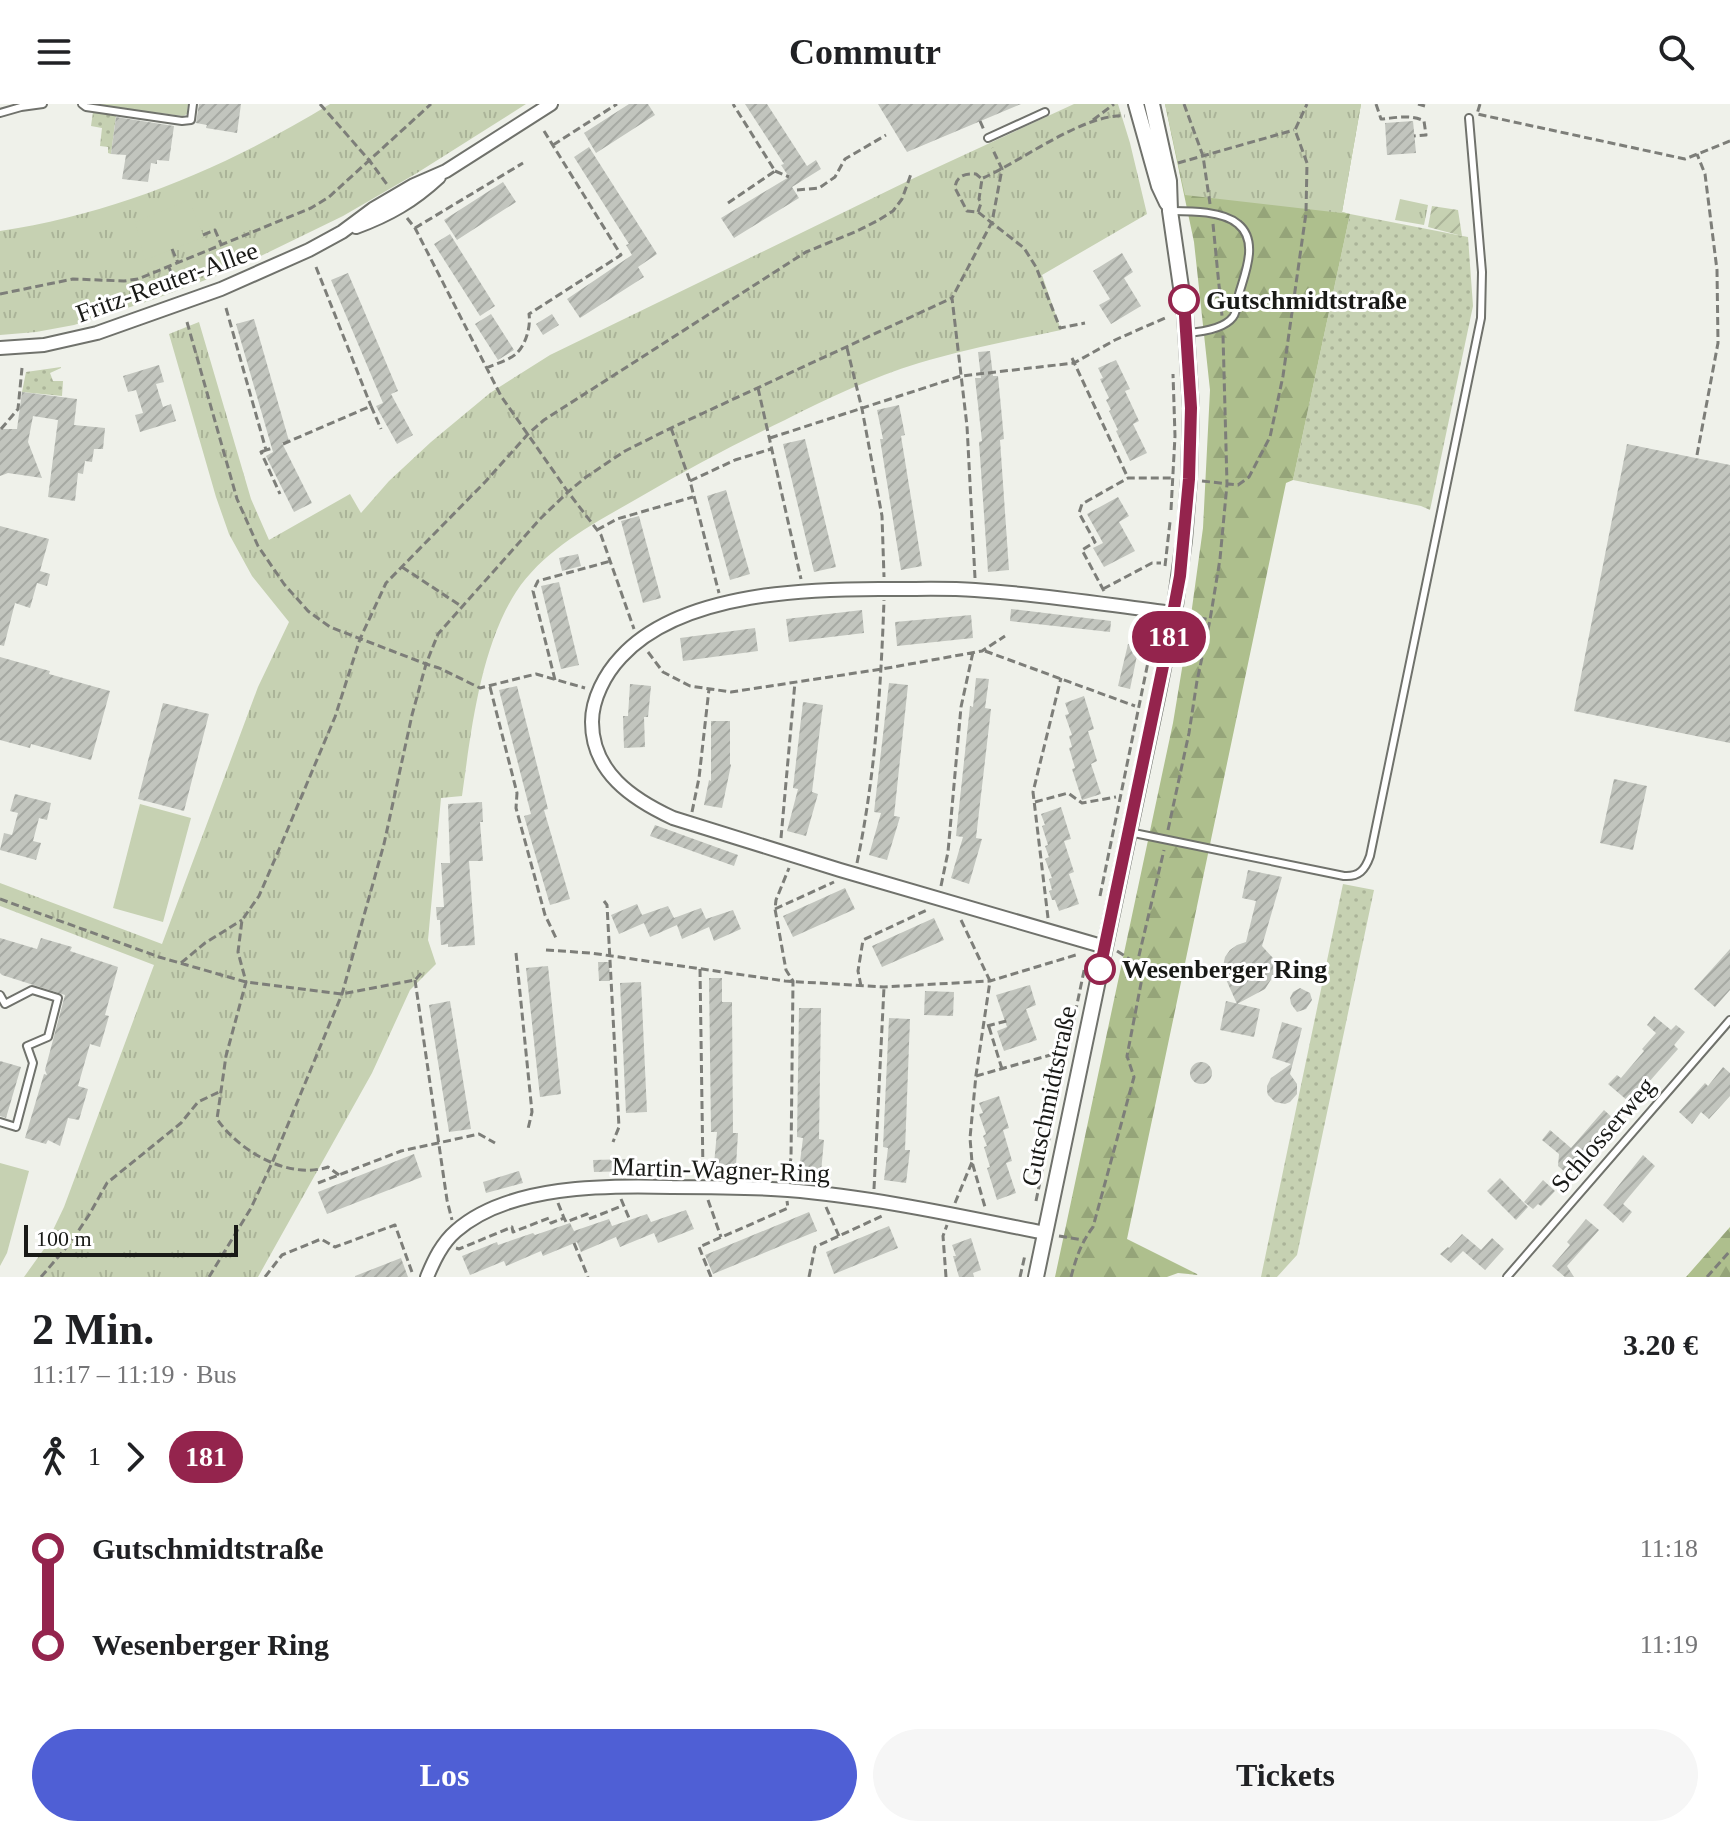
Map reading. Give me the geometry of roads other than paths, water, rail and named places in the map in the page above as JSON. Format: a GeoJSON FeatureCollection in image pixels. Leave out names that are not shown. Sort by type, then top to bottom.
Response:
{"type":"FeatureCollection","features":[{"type":"Feature","properties":{"kind":"street","name":"Fritz-Reuter-Allee"},"geometry":{"type":"LineString","coordinates":[[0,348],[74,339],[213,293],[342,232],[379,219],[420,195],[446,171],[551,104]]}},
{"type":"Feature","properties":{"kind":"street","name":"Gutschmidtstraße"},"geometry":{"type":"LineString","coordinates":[[1036,1277],[1092,948],[1129,832],[1166,612],[1184,540],[1191,408],[1187,333],[1170,211],[1169,181],[1152,104]]}},
{"type":"Feature","properties":{"kind":"street","name":"Gutschmidtstraße"},"geometry":{"type":"LineString","coordinates":[[1131,113],[1170,211]]}},
{"type":"Feature","properties":{"kind":"street"},"geometry":{"type":"LineString","coordinates":[[1092,948],[1050,931],[855,875],[657,810],[628,793],[615,780],[597,750],[592,718],[599,692],[612,667],[639,641],[683,616],[722,604],[804,592],[975,590],[1166,612]]}},
{"type":"Feature","properties":{"kind":"street","name":"Martin-Wagner-Ring"},"geometry":{"type":"LineString","coordinates":[[427,1277],[445,1243],[455,1232],[483,1213],[522,1199],[556,1192],[621,1186],[784,1190],[821,1194],[905,1206],[1045,1233]]}},
{"type":"Feature","properties":{"kind":"lane"},"geometry":{"type":"LineString","coordinates":[[0,113],[43,104]]}},
{"type":"Feature","properties":{"kind":"lane"},"geometry":{"type":"LineString","coordinates":[[82,104],[182,121],[191,120],[193,104]]}},
{"type":"Feature","properties":{"kind":"lane"},"geometry":{"type":"LineString","coordinates":[[988,138],[1045,112]]}},
{"type":"Feature","properties":{"kind":"lane"},"geometry":{"type":"LineString","coordinates":[[1129,832],[1344,876],[1358,874],[1367,865],[1481,318],[1482,272],[1469,118]]}},
{"type":"Feature","properties":{"kind":"lane"},"geometry":{"type":"LineString","coordinates":[[1170,211],[1211,213],[1239,224],[1246,234],[1249,248],[1233,317],[1201,332],[1187,333]]}},
{"type":"Feature","properties":{"kind":"lane"},"geometry":{"type":"LineString","coordinates":[[0,995],[5,1004],[32,990],[58,998],[48,1037],[27,1046],[33,1063],[16,1127],[0,1122]]}},
{"type":"Feature","properties":{"kind":"lane","name":"Schlosserweg"},"geometry":{"type":"LineString","coordinates":[[1507,1277],[1730,1020]]}},
{"type":"Feature","properties":{"kind":"place","name":"Gutschmidtstraße"},"geometry":{"type":"Point","coordinates":[1184,300]}},
{"type":"Feature","properties":{"kind":"place","name":"Wesenberger Ring"},"geometry":{"type":"Point","coordinates":[1100,969]}}]}
